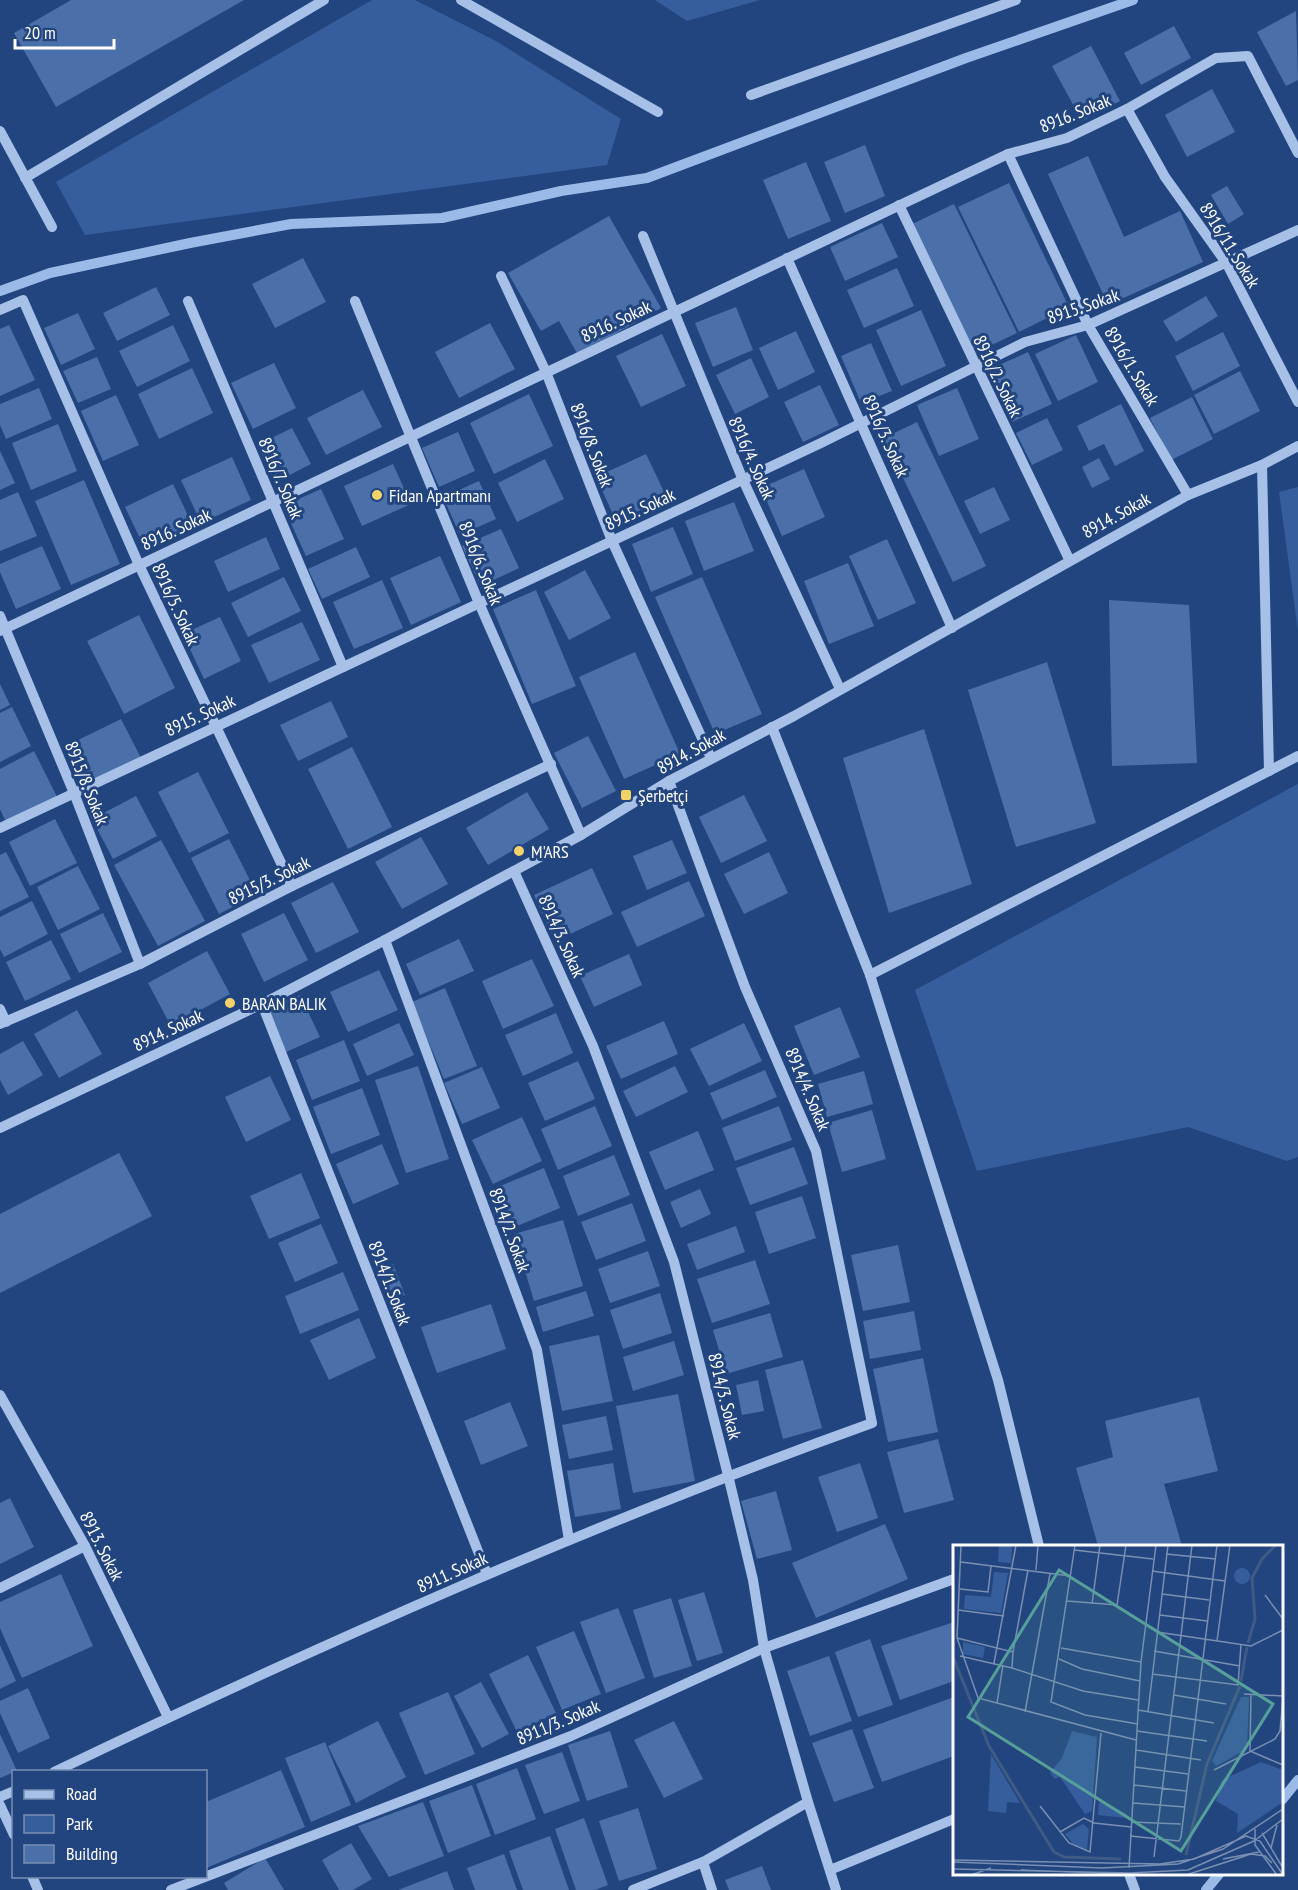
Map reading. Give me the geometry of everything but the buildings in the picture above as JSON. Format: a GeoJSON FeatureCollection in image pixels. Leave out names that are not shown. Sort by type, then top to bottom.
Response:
{"type":"FeatureCollection","features":[{"type":"Feature","properties":{"kind":"street"},"geometry":{"type":"LineString","coordinates":[[26,178],[324,0]]}},
{"type":"Feature","properties":{"kind":"street"},"geometry":{"type":"LineString","coordinates":[[462,0],[658,112]]}},
{"type":"Feature","properties":{"kind":"street"},"geometry":{"type":"LineString","coordinates":[[751,94],[1016,0]]}},
{"type":"Feature","properties":{"kind":"street","name":"8916. Sokak"},"geometry":{"type":"LineString","coordinates":[[2,630],[1008,154],[1067,138],[1127,109],[1216,58],[1248,56],[1298,153]]}},
{"type":"Feature","properties":{"kind":"street","name":"8916/11. Sokak"},"geometry":{"type":"LineString","coordinates":[[1127,109],[1165,177],[1227,264],[1298,402]]}},
{"type":"Feature","properties":{"kind":"street"},"geometry":{"type":"LineString","coordinates":[[0,131],[52,227]]}},
{"type":"Feature","properties":{"kind":"street","name":"8916/1. Sokak"},"geometry":{"type":"LineString","coordinates":[[1008,154],[1088,325],[1188,495]]}},
{"type":"Feature","properties":{"kind":"street","name":"8916/2. Sokak"},"geometry":{"type":"LineString","coordinates":[[899,205],[1070,559]]}},
{"type":"Feature","properties":{"kind":"street","name":"8915. Sokak"},"geometry":{"type":"LineString","coordinates":[[0,828],[742,480],[1025,342],[1088,325],[1298,230]]}},
{"type":"Feature","properties":{"kind":"street","name":"8916/4. Sokak"},"geometry":{"type":"LineString","coordinates":[[643,236],[742,480],[840,689]]}},
{"type":"Feature","properties":{"kind":"street","name":"8916/3. Sokak"},"geometry":{"type":"LineString","coordinates":[[787,258],[952,628]]}},
{"type":"Feature","properties":{"kind":"street","name":"8916/8. Sokak"},"geometry":{"type":"LineString","coordinates":[[501,276],[546,372],[612,541],[711,758]]}},
{"type":"Feature","properties":{"kind":"street","name":"8916/5. Sokak"},"geometry":{"type":"LineString","coordinates":[[0,310],[23,300],[139,565],[292,886]]}},
{"type":"Feature","properties":{"kind":"street","name":"8916/7. Sokak"},"geometry":{"type":"LineString","coordinates":[[188,301],[343,667]]}},
{"type":"Feature","properties":{"kind":"street","name":"8916/6. Sokak"},"geometry":{"type":"LineString","coordinates":[[355,301],[479,603],[581,835]]}},
{"type":"Feature","properties":{"kind":"street","name":"8914. Sokak"},"geometry":{"type":"LineString","coordinates":[[0,1128],[262,1004],[385,940],[581,835],[669,781],[952,628],[1070,559],[1188,495],[1262,465],[1298,446]]}},
{"type":"Feature","properties":{"kind":"street"},"geometry":{"type":"LineString","coordinates":[[1262,465],[1269,771]]}},
{"type":"Feature","properties":{"kind":"street","name":"8915/8. Sokak"},"geometry":{"type":"LineString","coordinates":[[0,616],[2,630],[74,793],[140,964]]}},
{"type":"Feature","properties":{"kind":"street"},"geometry":{"type":"LineString","coordinates":[[772,727],[870,975],[998,1380],[1039,1545]]}},
{"type":"Feature","properties":{"kind":"street"},"geometry":{"type":"LineString","coordinates":[[870,975],[1298,756]]}},
{"type":"Feature","properties":{"kind":"street","name":"8915/3. Sokak"},"geometry":{"type":"LineString","coordinates":[[3,1023],[140,964],[292,886],[551,764]]}},
{"type":"Feature","properties":{"kind":"street","name":"8914/4. Sokak"},"geometry":{"type":"LineString","coordinates":[[669,781],[745,987],[816,1151],[872,1423]]}},
{"type":"Feature","properties":{"kind":"street","name":"8914/3. Sokak"},"geometry":{"type":"LineString","coordinates":[[514,871],[593,1046],[674,1262],[753,1580],[764,1648],[836,1890]]}},
{"type":"Feature","properties":{"kind":"street","name":"8914/2. Sokak"},"geometry":{"type":"LineString","coordinates":[[385,940],[537,1350],[569,1540]]}},
{"type":"Feature","properties":{"kind":"street","name":"8914/1. Sokak"},"geometry":{"type":"LineString","coordinates":[[262,1004],[487,1574]]}},
{"type":"Feature","properties":{"kind":"street"},"geometry":{"type":"LineString","coordinates":[[0,1009],[3,1023]]}},
{"type":"Feature","properties":{"kind":"street","name":"8913. Sokak"},"geometry":{"type":"LineString","coordinates":[[0,1395],[85,1546],[168,1717]]}},
{"type":"Feature","properties":{"kind":"street","name":"8911. Sokak"},"geometry":{"type":"LineString","coordinates":[[58,1770],[168,1717],[487,1574],[728,1474],[872,1423]]}},
{"type":"Feature","properties":{"kind":"street"},"geometry":{"type":"LineString","coordinates":[[0,1588],[85,1546]]}},
{"type":"Feature","properties":{"kind":"street","name":"8911/3. Sokak"},"geometry":{"type":"LineString","coordinates":[[207,1876],[571,1736],[764,1648],[953,1579]]}},
{"type":"Feature","properties":{"kind":"street"},"geometry":{"type":"LineString","coordinates":[[633,1890],[703,1862],[808,1802]]}},
{"type":"Feature","properties":{"kind":"street"},"geometry":{"type":"LineString","coordinates":[[0,1805],[12,1831]]}},
{"type":"Feature","properties":{"kind":"street"},"geometry":{"type":"LineString","coordinates":[[830,1870],[953,1819]]}},
{"type":"Feature","properties":{"kind":"street"},"geometry":{"type":"LineString","coordinates":[[703,1862],[712,1890]]}},
{"type":"Feature","properties":{"kind":"street"},"geometry":{"type":"LineString","coordinates":[[1129,1875],[1135,1890]]}},
{"type":"Feature","properties":{"kind":"street","name":"8911/3. Sokak"},"geometry":{"type":"LineString","coordinates":[[171,1890],[202,1878]]}},
{"type":"Feature","properties":{"kind":"green space"},"geometry":{"type":"Polygon","coordinates":[[[372,0],[415,0],[496,41],[621,119],[607,165],[85,235],[56,182],[372,0]]]}},
{"type":"Feature","properties":{"kind":"green space"},"geometry":{"type":"Polygon","coordinates":[[[655,0],[760,0],[687,21],[655,0]]]}},
{"type":"Feature","properties":{"kind":"green space"},"geometry":{"type":"Polygon","coordinates":[[[1298,487],[1298,631],[1279,492],[1298,487]]]}},
{"type":"Feature","properties":{"kind":"green space"},"geometry":{"type":"Polygon","coordinates":[[[1298,784],[1298,1157],[1287,1161],[1188,1127],[977,1171],[915,990],[1298,784]]]}},
{"type":"Feature","properties":{"kind":"waterway"},"geometry":{"type":"LineString","coordinates":[[0,291],[50,273],[291,224],[442,218],[561,191],[647,178],[966,58],[1133,0]]}},
{"type":"Feature","properties":{"kind":"waterway"},"geometry":{"type":"LineString","coordinates":[[1283,1799],[1298,1780]]}},
{"type":"Feature","properties":{"kind":"waterway"},"geometry":{"type":"LineString","coordinates":[[1206,1890],[1218,1875]]}},
{"type":"Feature","properties":{"kind":"place","name":"Fidan Apartmanı"},"geometry":{"type":"Point","coordinates":[377,495]}},
{"type":"Feature","properties":{"kind":"place","name":"Şerbetçi"},"geometry":{"type":"Point","coordinates":[626,795]}},
{"type":"Feature","properties":{"kind":"place","name":"M'ARS"},"geometry":{"type":"Point","coordinates":[519,851]}},
{"type":"Feature","properties":{"kind":"place","name":"BARAN BALIK"},"geometry":{"type":"Point","coordinates":[230,1003]}}]}
